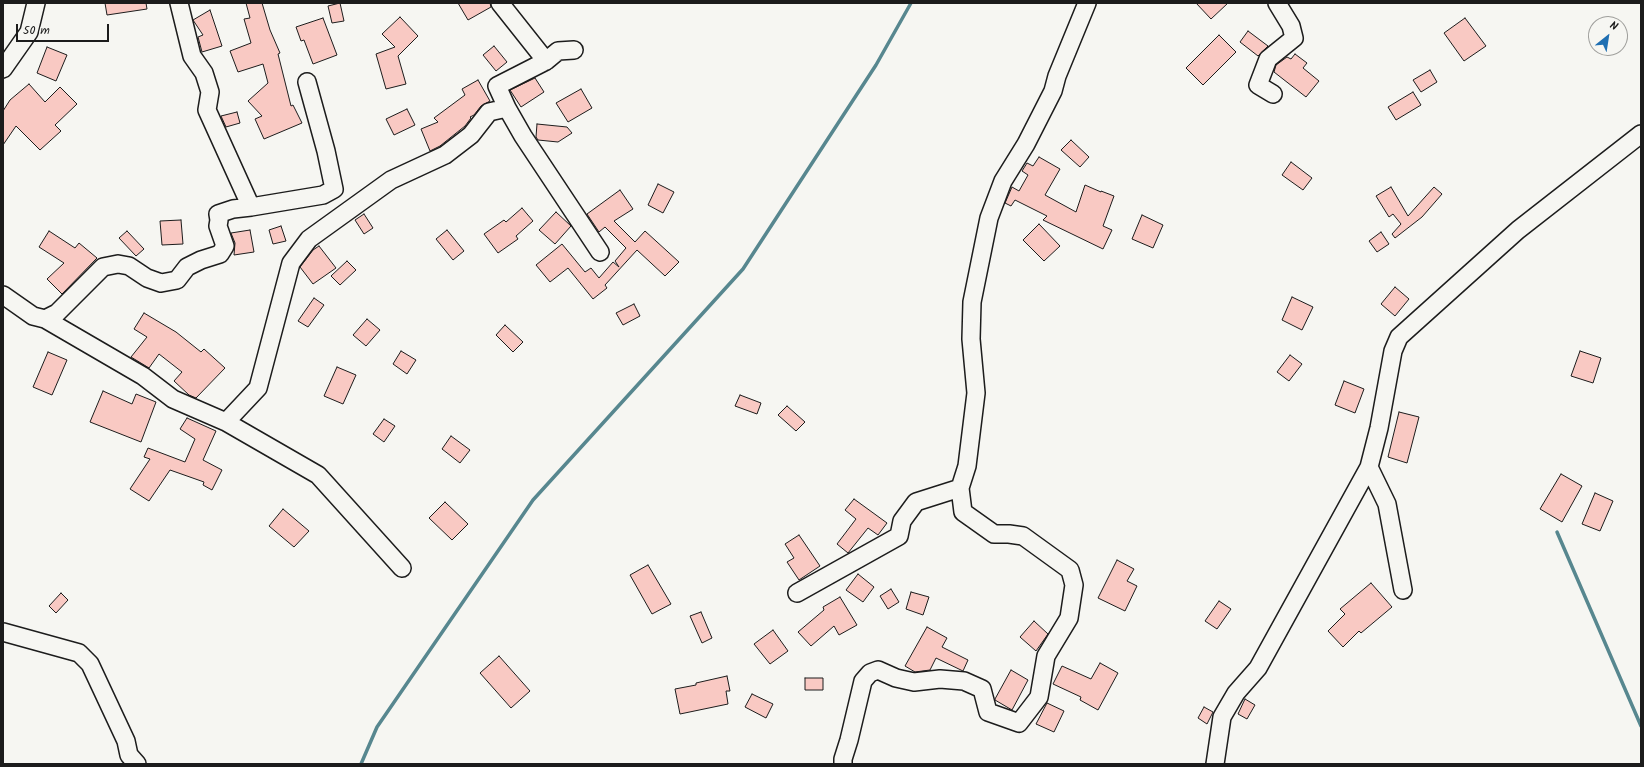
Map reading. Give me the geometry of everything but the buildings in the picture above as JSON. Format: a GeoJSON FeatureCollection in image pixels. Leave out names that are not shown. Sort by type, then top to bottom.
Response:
{"type":"FeatureCollection","features":[{"type":"Feature","properties":{"kind":"street"},"geometry":{"type":"LineString","coordinates":[[3,69],[29,32],[36,3]]}},
{"type":"Feature","properties":{"kind":"street"},"geometry":{"type":"LineString","coordinates":[[179,3],[192,56],[204,73],[210,92],[207,110],[250,207]]}},
{"type":"Feature","properties":{"kind":"street"},"geometry":{"type":"LineString","coordinates":[[500,3],[546,61]]}},
{"type":"Feature","properties":{"kind":"street"},"geometry":{"type":"LineString","coordinates":[[843,764],[863,681],[870,673],[878,670],[896,678],[914,682],[940,679],[964,681],[982,689],[988,712],[1019,723],[1039,697],[1046,656],[1069,618],[1074,585],[1070,570],[1023,536],[994,534],[962,512],[960,488],[967,466],[976,394],[971,339],[972,302],[989,218],[1003,181],[1026,144],[1053,91],[1057,76],[1087,3]]}},
{"type":"Feature","properties":{"kind":"street"},"geometry":{"type":"LineString","coordinates":[[1273,94],[1258,86],[1263,72],[1268,59],[1294,38],[1291,26],[1277,3]]}},
{"type":"Feature","properties":{"kind":"street"},"geometry":{"type":"LineString","coordinates":[[574,50],[558,51],[546,61],[497,86],[507,108],[527,142],[600,252]]}},
{"type":"Feature","properties":{"kind":"street"},"geometry":{"type":"LineString","coordinates":[[45,319],[57,313],[103,267],[118,264],[129,266],[147,278],[161,283],[177,280],[187,267],[201,260],[220,254],[225,246],[218,226],[218,214],[233,210],[323,195],[334,189],[326,150],[307,82]]}},
{"type":"Feature","properties":{"kind":"street"},"geometry":{"type":"LineString","coordinates":[[226,422],[258,388],[291,263],[309,239],[391,180],[445,155],[471,135],[489,112],[507,108]]}},
{"type":"Feature","properties":{"kind":"street"},"geometry":{"type":"LineString","coordinates":[[1215,764],[1222,716],[1236,693],[1258,668],[1369,466],[1379,428],[1393,351],[1398,337],[1518,230],[1641,134]]}},
{"type":"Feature","properties":{"kind":"street"},"geometry":{"type":"LineString","coordinates":[[3,295],[33,316],[45,319],[143,376],[173,399],[226,422],[318,475],[402,568]]}},
{"type":"Feature","properties":{"kind":"street"},"geometry":{"type":"LineString","coordinates":[[1369,466],[1387,504],[1403,590]]}},
{"type":"Feature","properties":{"kind":"street"},"geometry":{"type":"LineString","coordinates":[[797,593],[900,536],[902,521],[916,502],[960,488]]}},
{"type":"Feature","properties":{"kind":"street"},"geometry":{"type":"LineString","coordinates":[[3,632],[79,653],[90,664],[126,741],[129,755],[137,764]]}},
{"type":"Feature","properties":{"kind":"waterway"},"geometry":{"type":"LineString","coordinates":[[361,764],[377,727],[533,500],[743,269],[876,65],[911,3]]}},
{"type":"Feature","properties":{"kind":"waterway"},"geometry":{"type":"LineString","coordinates":[[1557,532],[1641,726]]}}]}
